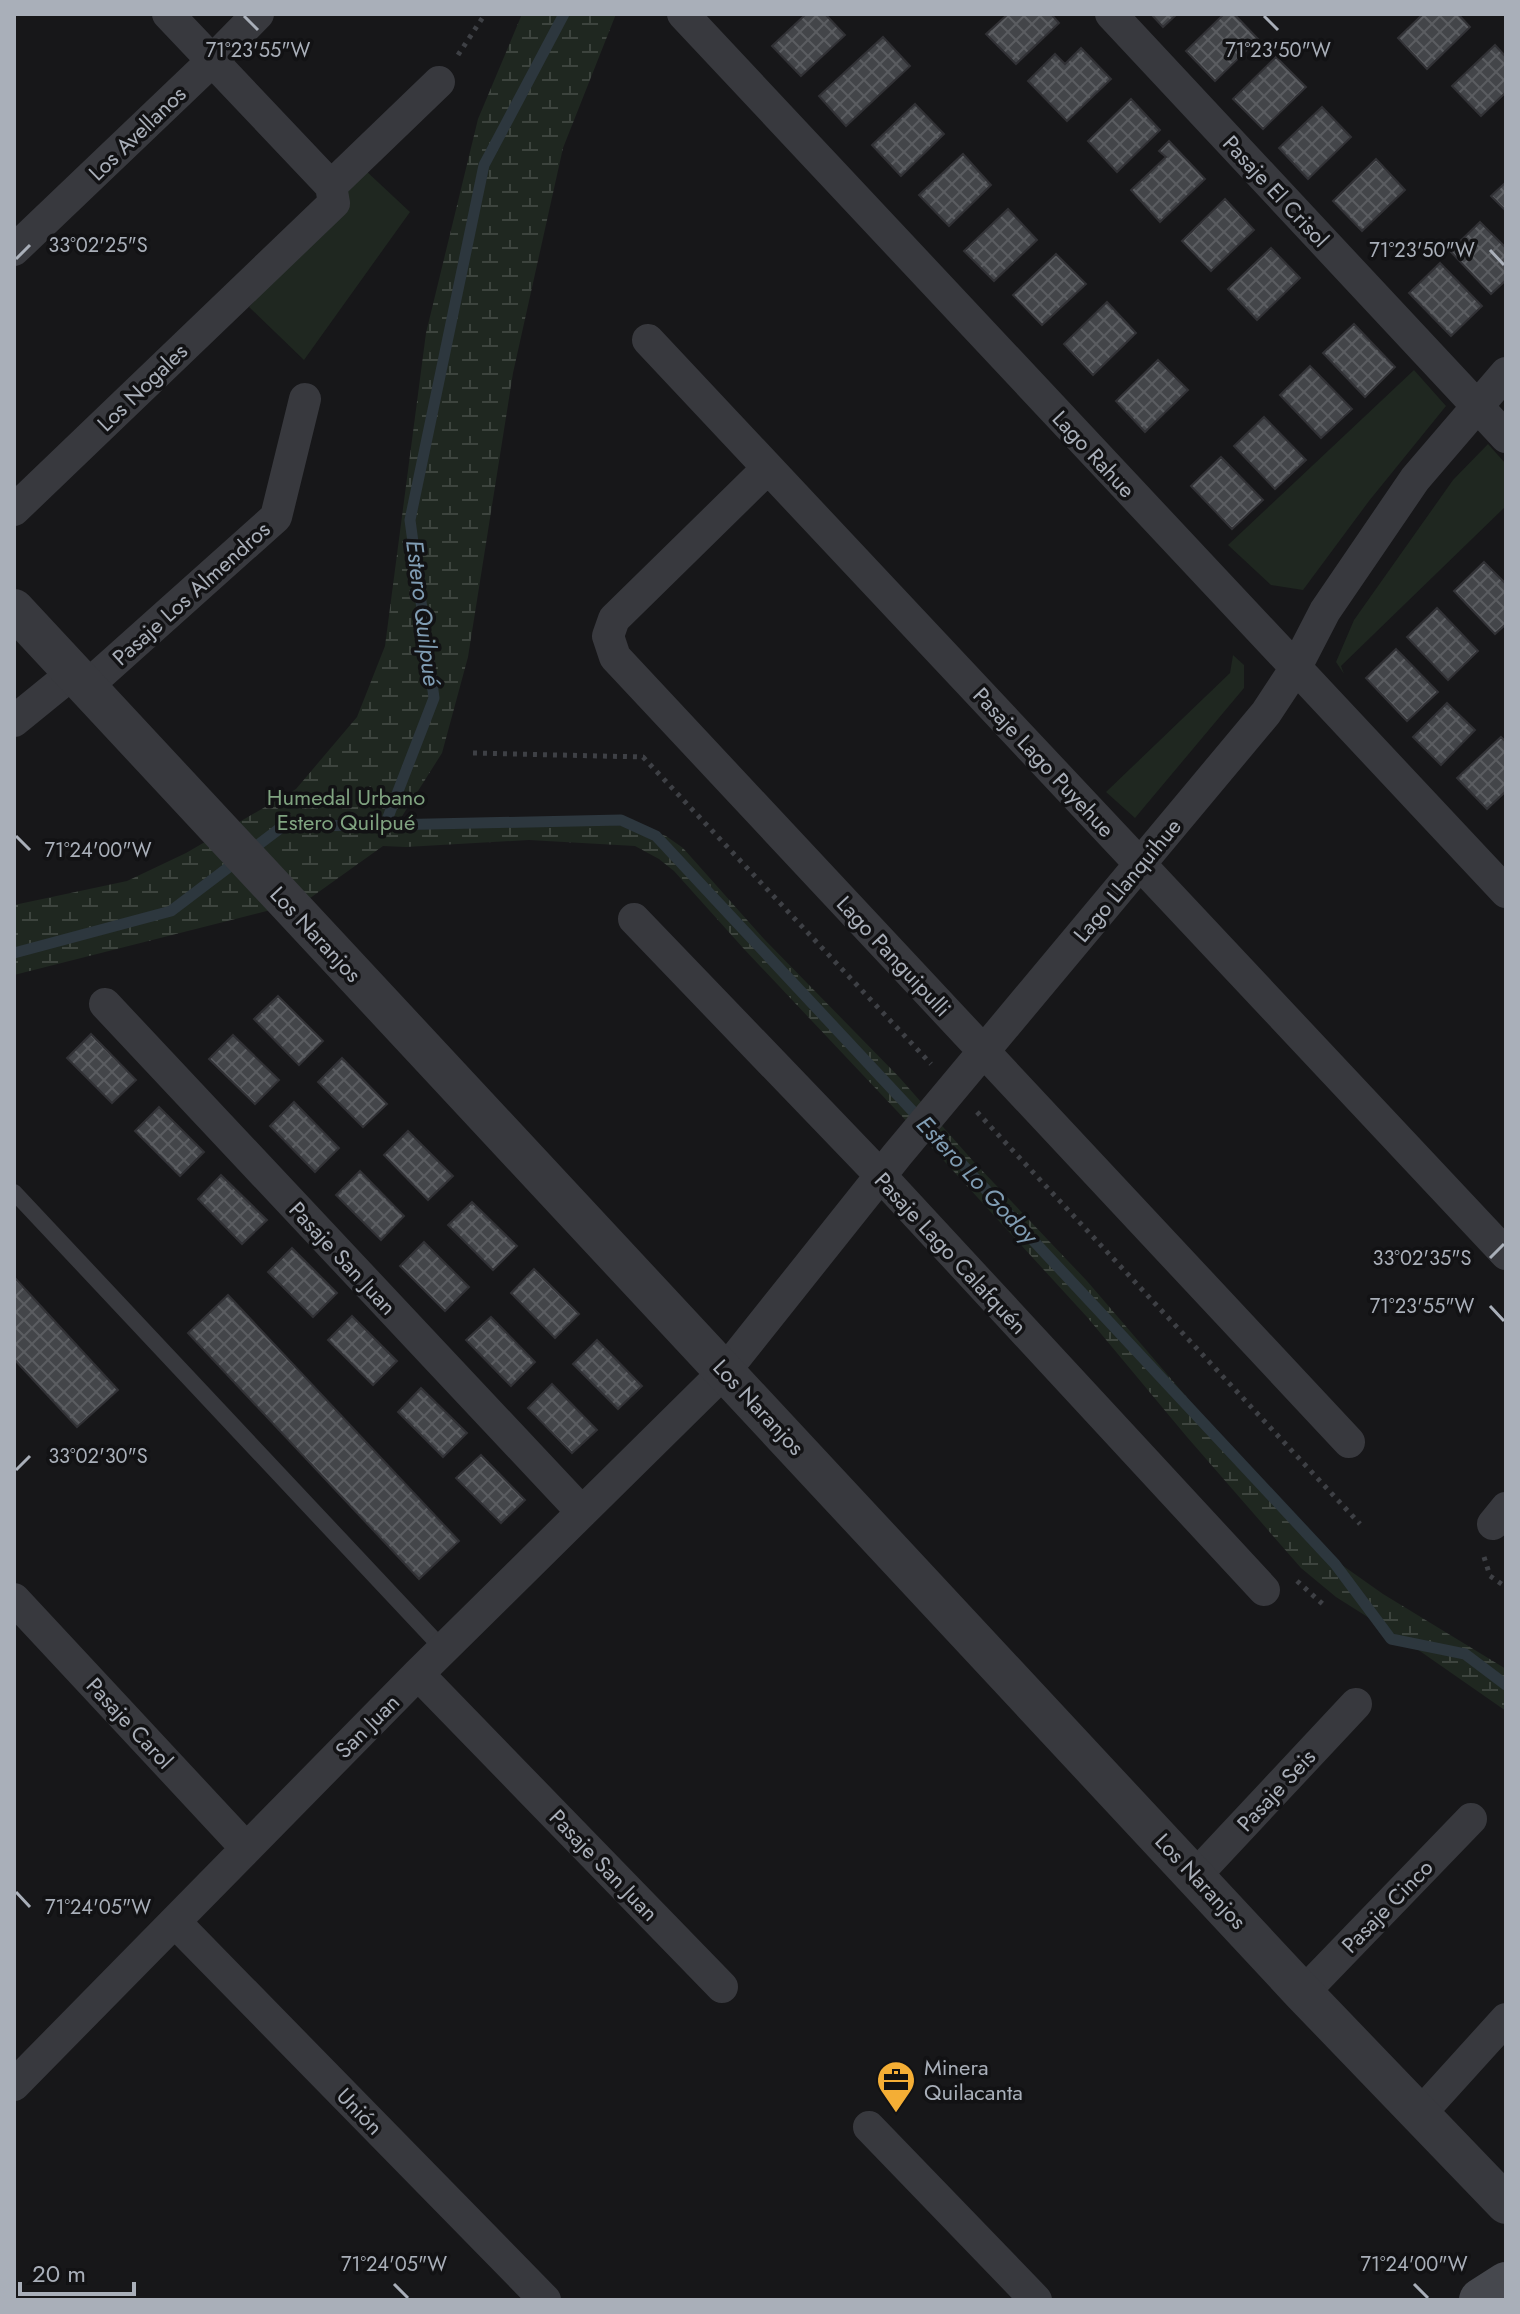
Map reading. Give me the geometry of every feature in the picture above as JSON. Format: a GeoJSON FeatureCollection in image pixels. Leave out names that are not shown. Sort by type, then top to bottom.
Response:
{"type":"FeatureCollection","features":[{"type":"Feature","properties":{"kind":"main road"},"geometry":{"type":"LineString","coordinates":[[1481,2300],[1506,2284]]}},
{"type":"Feature","properties":{"kind":"street"},"geometry":{"type":"LineString","coordinates":[[168,14],[331,186],[439,82]]}},
{"type":"Feature","properties":{"kind":"street","name":"Los Avellanos"},"geometry":{"type":"LineString","coordinates":[[14,250],[258,14]]}},
{"type":"Feature","properties":{"kind":"street","name":"Lago Rahue"},"geometry":{"type":"LineString","coordinates":[[683,14],[1506,892]]}},
{"type":"Feature","properties":{"kind":"street","name":"Pasaje El Crisol"},"geometry":{"type":"LineString","coordinates":[[1111,14],[1506,437]]}},
{"type":"Feature","properties":{"kind":"street","name":"Los Nogales"},"geometry":{"type":"LineString","coordinates":[[14,510],[334,203],[331,186]]}},
{"type":"Feature","properties":{"kind":"street","name":"Pasaje Lago Puyehue"},"geometry":{"type":"LineString","coordinates":[[648,340],[1506,1254]]}},
{"type":"Feature","properties":{"kind":"street","name":"Lago Llanquihue"},"geometry":{"type":"LineString","coordinates":[[725,1371],[888,1165],[1266,713],[1295,669],[1325,611],[1415,479],[1506,373]]}},
{"type":"Feature","properties":{"kind":"street","name":"Pasaje Los Almendros"},"geometry":{"type":"LineString","coordinates":[[14,721],[80,680],[276,517],[305,399]]}},
{"type":"Feature","properties":{"kind":"street","name":"Lago Panguipulli"},"geometry":{"type":"LineString","coordinates":[[768,468],[614,619],[608,636],[615,657],[1349,1442]]}},
{"type":"Feature","properties":{"kind":"street","name":"Los Naranjos"},"geometry":{"type":"LineString","coordinates":[[14,609],[1303,1993],[1506,2204]]}},
{"type":"Feature","properties":{"kind":"street","name":"Pasaje Lago Calafquén"},"geometry":{"type":"LineString","coordinates":[[634,919],[888,1165],[1264,1590]]}},
{"type":"Feature","properties":{"kind":"street","name":"Pasaje San Juan"},"geometry":{"type":"LineString","coordinates":[[105,1004],[582,1512]]}},
{"type":"Feature","properties":{"kind":"street","name":"San Juan"},"geometry":{"type":"LineString","coordinates":[[14,2085],[418,1674],[725,1371]]}},
{"type":"Feature","properties":{"kind":"street","name":"Pasaje Carol"},"geometry":{"type":"LineString","coordinates":[[14,1599],[246,1848]]}},
{"type":"Feature","properties":{"kind":"street","name":"Pasaje San Juan"},"geometry":{"type":"LineString","coordinates":[[418,1674],[722,1987]]}},
{"type":"Feature","properties":{"kind":"street","name":"Pasaje Seis"},"geometry":{"type":"LineString","coordinates":[[1196,1875],[1356,1704]]}},
{"type":"Feature","properties":{"kind":"street","name":"Pasaje Cinco"},"geometry":{"type":"LineString","coordinates":[[1303,1993],[1471,1819]]}},
{"type":"Feature","properties":{"kind":"street","name":"Unión"},"geometry":{"type":"LineString","coordinates":[[175,1922],[545,2300]]}},
{"type":"Feature","properties":{"kind":"street"},"geometry":{"type":"LineString","coordinates":[[1419,2115],[1506,2019]]}},
{"type":"Feature","properties":{"kind":"street"},"geometry":{"type":"LineString","coordinates":[[869,2127],[1036,2300]]}},
{"type":"Feature","properties":{"kind":"lane"},"geometry":{"type":"LineString","coordinates":[[14,1192],[444,1650]]}},
{"type":"Feature","properties":{"kind":"path"},"geometry":{"type":"LineString","coordinates":[[439,82],[485,14]]}},
{"type":"Feature","properties":{"kind":"green space","name":"Humedal Urbano Estero Quilpué"},"geometry":{"type":"Polygon","coordinates":[[[522,14],[616,14],[563,148],[513,373],[468,657],[442,753],[399,821],[439,825],[569,821],[644,828],[666,836],[683,848],[765,940],[899,1077],[973,1161],[1087,1281],[1239,1458],[1332,1558],[1383,1594],[1506,1669],[1506,1711],[1336,1597],[1301,1568],[1087,1317],[946,1163],[674,871],[635,846],[529,840],[383,846],[306,901],[14,975],[14,905],[127,881],[186,853],[296,789],[357,717],[385,646],[426,333],[478,119],[522,14]]]}},
{"type":"Feature","properties":{"kind":"green space"},"geometry":{"type":"Polygon","coordinates":[[[364,169],[410,212],[304,360],[249,307],[342,206],[343,189],[364,169]]]}},
{"type":"Feature","properties":{"kind":"green space"},"geometry":{"type":"Polygon","coordinates":[[[1414,370],[1446,406],[1369,501],[1303,590],[1271,585],[1228,545],[1414,370]]]}},
{"type":"Feature","properties":{"kind":"green space"},"geometry":{"type":"Polygon","coordinates":[[[1488,444],[1506,464],[1506,506],[1341,666],[1344,674],[1336,662],[1354,620],[1453,480],[1488,444]]]}},
{"type":"Feature","properties":{"kind":"green space"},"geometry":{"type":"Polygon","coordinates":[[[1233,655],[1244,665],[1244,688],[1135,818],[1106,792],[1230,673],[1233,655]]]}},
{"type":"Feature","properties":{"kind":"building"},"geometry":{"type":"Polygon","coordinates":[[[806,14],[825,14],[845,35],[801,76],[772,46],[806,14]]]}},
{"type":"Feature","properties":{"kind":"building"},"geometry":{"type":"Polygon","coordinates":[[[1008,14],[1051,14],[1059,23],[1016,64],[986,34],[1008,14]]]}},
{"type":"Feature","properties":{"kind":"building"},"geometry":{"type":"Polygon","coordinates":[[[1151,14],[1177,14],[1163,27],[1151,14]]]}},
{"type":"Feature","properties":{"kind":"building"},"geometry":{"type":"Polygon","coordinates":[[[1224,14],[1234,14],[1258,39],[1215,81],[1186,51],[1224,14]]]}},
{"type":"Feature","properties":{"kind":"building"},"geometry":{"type":"Polygon","coordinates":[[[1423,14],[1458,14],[1470,27],[1427,69],[1398,38],[1423,14]]]}},
{"type":"Feature","properties":{"kind":"building"},"geometry":{"type":"Polygon","coordinates":[[[883,37],[910,66],[846,126],[819,96],[883,37]]]}},
{"type":"Feature","properties":{"kind":"building"},"geometry":{"type":"Polygon","coordinates":[[[1495,45],[1506,57],[1506,92],[1481,116],[1452,86],[1495,45]]]}},
{"type":"Feature","properties":{"kind":"building"},"geometry":{"type":"Polygon","coordinates":[[[1081,48],[1111,79],[1067,121],[1028,81],[1055,54],[1065,64],[1081,48]]]}},
{"type":"Feature","properties":{"kind":"building"},"geometry":{"type":"Polygon","coordinates":[[[1276,57],[1306,87],[1263,129],[1233,99],[1276,57]]]}},
{"type":"Feature","properties":{"kind":"building"},"geometry":{"type":"Polygon","coordinates":[[[1131,99],[1160,130],[1117,172],[1088,141],[1131,99]]]}},
{"type":"Feature","properties":{"kind":"building"},"geometry":{"type":"Polygon","coordinates":[[[915,104],[944,134],[901,176],[872,145],[915,104]]]}},
{"type":"Feature","properties":{"kind":"building"},"geometry":{"type":"Polygon","coordinates":[[[1322,107],[1351,137],[1308,179],[1279,148],[1322,107]]]}},
{"type":"Feature","properties":{"kind":"building"},"geometry":{"type":"Polygon","coordinates":[[[1169,141],[1205,179],[1160,222],[1131,190],[1166,157],[1159,151],[1169,141]]]}},
{"type":"Feature","properties":{"kind":"building"},"geometry":{"type":"Polygon","coordinates":[[[963,154],[991,185],[949,226],[919,195],[963,154]]]}},
{"type":"Feature","properties":{"kind":"building"},"geometry":{"type":"Polygon","coordinates":[[[1376,159],[1405,190],[1362,231],[1333,201],[1376,159]]]}},
{"type":"Feature","properties":{"kind":"building"},"geometry":{"type":"Polygon","coordinates":[[[1506,182],[1506,211],[1491,196],[1506,182]]]}},
{"type":"Feature","properties":{"kind":"building"},"geometry":{"type":"Polygon","coordinates":[[[1225,199],[1254,230],[1211,271],[1182,241],[1225,199]]]}},
{"type":"Feature","properties":{"kind":"building"},"geometry":{"type":"Polygon","coordinates":[[[1008,209],[1037,240],[994,281],[964,251],[1008,209]]]}},
{"type":"Feature","properties":{"kind":"building"},"geometry":{"type":"Polygon","coordinates":[[[1480,222],[1506,248],[1506,280],[1491,294],[1450,251],[1480,222]]]}},
{"type":"Feature","properties":{"kind":"building"},"geometry":{"type":"Polygon","coordinates":[[[1271,248],[1300,278],[1257,320],[1228,289],[1271,248]]]}},
{"type":"Feature","properties":{"kind":"building"},"geometry":{"type":"Polygon","coordinates":[[[1056,254],[1086,284],[1042,325],[1013,295],[1056,254]]]}},
{"type":"Feature","properties":{"kind":"building"},"geometry":{"type":"Polygon","coordinates":[[[1440,263],[1482,306],[1451,336],[1409,293],[1440,263]]]}},
{"type":"Feature","properties":{"kind":"building"},"geometry":{"type":"Polygon","coordinates":[[[1107,302],[1136,333],[1093,375],[1064,344],[1107,302]]]}},
{"type":"Feature","properties":{"kind":"building"},"geometry":{"type":"Polygon","coordinates":[[[1354,324],[1395,367],[1365,397],[1323,353],[1354,324]]]}},
{"type":"Feature","properties":{"kind":"building"},"geometry":{"type":"Polygon","coordinates":[[[1158,360],[1188,390],[1145,432],[1116,401],[1158,360]]]}},
{"type":"Feature","properties":{"kind":"building"},"geometry":{"type":"Polygon","coordinates":[[[1310,366],[1352,409],[1321,438],[1280,395],[1310,366]]]}},
{"type":"Feature","properties":{"kind":"building"},"geometry":{"type":"Polygon","coordinates":[[[1264,417],[1306,460],[1275,489],[1234,446],[1264,417]]]}},
{"type":"Feature","properties":{"kind":"building"},"geometry":{"type":"Polygon","coordinates":[[[1221,457],[1263,500],[1232,529],[1191,486],[1221,457]]]}},
{"type":"Feature","properties":{"kind":"building"},"geometry":{"type":"Polygon","coordinates":[[[1484,562],[1506,584],[1506,624],[1495,634],[1454,591],[1484,562]]]}},
{"type":"Feature","properties":{"kind":"building"},"geometry":{"type":"Polygon","coordinates":[[[1437,608],[1478,651],[1448,680],[1407,637],[1437,608]]]}},
{"type":"Feature","properties":{"kind":"building"},"geometry":{"type":"Polygon","coordinates":[[[1396,649],[1438,692],[1407,721],[1366,678],[1396,649]]]}},
{"type":"Feature","properties":{"kind":"building"},"geometry":{"type":"Polygon","coordinates":[[[1447,703],[1475,730],[1441,765],[1413,737],[1447,703]]]}},
{"type":"Feature","properties":{"kind":"building"},"geometry":{"type":"Polygon","coordinates":[[[1501,737],[1506,742],[1506,791],[1487,809],[1457,778],[1501,737]]]}},
{"type":"Feature","properties":{"kind":"building"},"geometry":{"type":"Polygon","coordinates":[[[278,996],[323,1041],[299,1065],[254,1019],[278,996]]]}},
{"type":"Feature","properties":{"kind":"building"},"geometry":{"type":"Polygon","coordinates":[[[91,1034],[136,1080],[112,1103],[67,1058],[91,1034]]]}},
{"type":"Feature","properties":{"kind":"building"},"geometry":{"type":"Polygon","coordinates":[[[233,1035],[279,1080],[255,1104],[209,1059],[233,1035]]]}},
{"type":"Feature","properties":{"kind":"building"},"geometry":{"type":"Polygon","coordinates":[[[342,1058],[387,1104],[363,1127],[318,1082],[342,1058]]]}},
{"type":"Feature","properties":{"kind":"building"},"geometry":{"type":"Polygon","coordinates":[[[294,1102],[339,1148],[315,1172],[270,1126],[294,1102]]]}},
{"type":"Feature","properties":{"kind":"building"},"geometry":{"type":"Polygon","coordinates":[[[159,1107],[204,1152],[180,1176],[135,1131],[159,1107]]]}},
{"type":"Feature","properties":{"kind":"building"},"geometry":{"type":"Polygon","coordinates":[[[408,1131],[453,1176],[428,1200],[384,1155],[408,1131]]]}},
{"type":"Feature","properties":{"kind":"building"},"geometry":{"type":"Polygon","coordinates":[[[360,1171],[404,1216],[381,1240],[336,1195],[360,1171]]]}},
{"type":"Feature","properties":{"kind":"building"},"geometry":{"type":"Polygon","coordinates":[[[221,1175],[267,1220],[242,1244],[198,1199],[221,1175]]]}},
{"type":"Feature","properties":{"kind":"building"},"geometry":{"type":"Polygon","coordinates":[[[472,1202],[517,1246],[493,1270],[448,1225],[472,1202]]]}},
{"type":"Feature","properties":{"kind":"building"},"geometry":{"type":"Polygon","coordinates":[[[424,1242],[469,1287],[445,1311],[400,1266],[424,1242]]]}},
{"type":"Feature","properties":{"kind":"building"},"geometry":{"type":"Polygon","coordinates":[[[292,1248],[337,1293],[313,1317],[268,1272],[292,1248]]]}},
{"type":"Feature","properties":{"kind":"building"},"geometry":{"type":"Polygon","coordinates":[[[534,1269],[579,1314],[555,1338],[511,1293],[534,1269]]]}},
{"type":"Feature","properties":{"kind":"building"},"geometry":{"type":"Polygon","coordinates":[[[14,1277],[118,1390],[77,1427],[14,1359],[14,1277]]]}},
{"type":"Feature","properties":{"kind":"building"},"geometry":{"type":"Polygon","coordinates":[[[228,1295],[459,1541],[419,1579],[188,1333],[228,1295]]]}},
{"type":"Feature","properties":{"kind":"building"},"geometry":{"type":"Polygon","coordinates":[[[352,1316],[397,1361],[373,1385],[328,1340],[352,1316]]]}},
{"type":"Feature","properties":{"kind":"building"},"geometry":{"type":"Polygon","coordinates":[[[491,1317],[535,1362],[511,1386],[466,1340],[491,1317]]]}},
{"type":"Feature","properties":{"kind":"building"},"geometry":{"type":"Polygon","coordinates":[[[597,1340],[642,1386],[618,1409],[573,1364],[597,1340]]]}},
{"type":"Feature","properties":{"kind":"building"},"geometry":{"type":"Polygon","coordinates":[[[552,1384],[597,1430],[572,1453],[528,1408],[552,1384]]]}},
{"type":"Feature","properties":{"kind":"building"},"geometry":{"type":"Polygon","coordinates":[[[421,1388],[467,1433],[443,1457],[398,1412],[421,1388]]]}},
{"type":"Feature","properties":{"kind":"building"},"geometry":{"type":"Polygon","coordinates":[[[481,1455],[525,1500],[501,1523],[456,1478],[481,1455]]]}},
{"type":"Feature","properties":{"kind":"waterway","name":"Estero Quilpué"},"geometry":{"type":"LineString","coordinates":[[14,953],[171,911],[283,826],[385,825],[434,698],[410,520],[484,165],[564,14]]}},
{"type":"Feature","properties":{"kind":"waterway","name":"Estero Lo Godoy"},"geometry":{"type":"LineString","coordinates":[[385,825],[621,820],[656,836],[1335,1564],[1391,1639],[1465,1654],[1506,1685]]}},
{"type":"Feature","properties":{"kind":"place","name":"Minera Quilacanta"},"geometry":{"type":"Point","coordinates":[896,2114]}}]}
